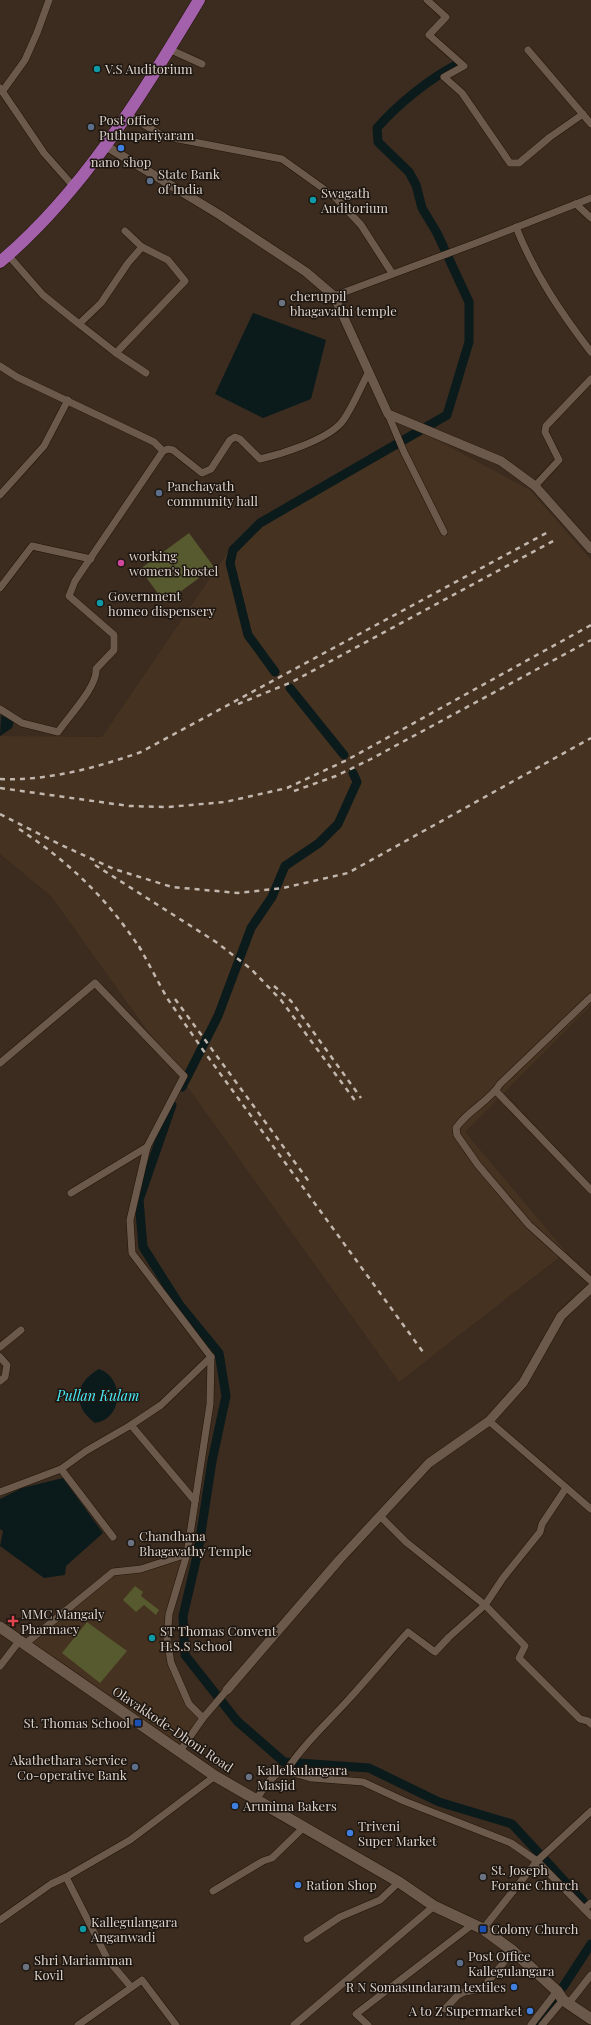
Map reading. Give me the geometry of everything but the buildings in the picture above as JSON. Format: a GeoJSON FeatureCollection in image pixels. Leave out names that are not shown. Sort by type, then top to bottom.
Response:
{"type":"FeatureCollection","features":[{"type":"Feature","properties":{"kind":"highway"},"geometry":{"type":"LineString","coordinates":[[4,258],[74,187],[106,146],[170,49],[199,0]]}},
{"type":"Feature","properties":{"kind":"main road","name":"Olavakkode-Dhoni Road"},"geometry":{"type":"LineString","coordinates":[[0,1627],[215,1776],[399,1882],[434,1906],[483,1929],[513,1951],[563,1998],[591,2019]]}},
{"type":"Feature","properties":{"kind":"street"},"geometry":{"type":"LineString","coordinates":[[49,0],[38,33],[25,60],[1,90],[44,153],[74,187]]}},
{"type":"Feature","properties":{"kind":"street"},"geometry":{"type":"LineString","coordinates":[[427,0],[446,17],[429,35],[464,66],[444,77],[462,93],[510,163],[519,162],[550,137],[583,114]]}},
{"type":"Feature","properties":{"kind":"street"},"geometry":{"type":"LineString","coordinates":[[170,49],[202,64]]}},
{"type":"Feature","properties":{"kind":"street"},"geometry":{"type":"LineString","coordinates":[[528,50],[591,124]]}},
{"type":"Feature","properties":{"kind":"street"},"geometry":{"type":"LineString","coordinates":[[128,114],[163,136],[282,159],[335,197],[361,225],[392,274]]}},
{"type":"Feature","properties":{"kind":"street"},"geometry":{"type":"LineString","coordinates":[[106,146],[220,215],[306,272],[334,296],[404,452],[444,532]]}},
{"type":"Feature","properties":{"kind":"street"},"geometry":{"type":"LineString","coordinates":[[334,296],[591,198]]}},
{"type":"Feature","properties":{"kind":"street"},"geometry":{"type":"LineString","coordinates":[[576,204],[591,218]]}},
{"type":"Feature","properties":{"kind":"street"},"geometry":{"type":"LineString","coordinates":[[516,227],[532,264],[564,317],[591,352]]}},
{"type":"Feature","properties":{"kind":"street"},"geometry":{"type":"LineString","coordinates":[[116,353],[185,281],[168,260],[142,247],[125,231]]}},
{"type":"Feature","properties":{"kind":"street"},"geometry":{"type":"LineString","coordinates":[[79,324],[101,304],[128,263],[142,247]]}},
{"type":"Feature","properties":{"kind":"street"},"geometry":{"type":"LineString","coordinates":[[4,258],[43,295],[79,324],[116,353],[146,372]]}},
{"type":"Feature","properties":{"kind":"street"},"geometry":{"type":"LineString","coordinates":[[0,366],[17,377],[154,442],[163,450]]}},
{"type":"Feature","properties":{"kind":"street"},"geometry":{"type":"LineString","coordinates":[[0,709],[22,722],[58,732],[91,687],[97,676],[96,669],[114,650],[114,635],[69,596],[75,581],[163,450],[173,450],[202,473],[211,469],[230,440],[235,437],[240,439],[260,459],[283,454],[325,434],[342,423],[369,372]]}},
{"type":"Feature","properties":{"kind":"street"},"geometry":{"type":"LineString","coordinates":[[535,486],[560,460],[545,432],[546,426],[591,379]]}},
{"type":"Feature","properties":{"kind":"street"},"geometry":{"type":"LineString","coordinates":[[0,495],[44,446],[68,400]]}},
{"type":"Feature","properties":{"kind":"street"},"geometry":{"type":"LineString","coordinates":[[388,414],[501,461],[535,486],[591,549]]}},
{"type":"Feature","properties":{"kind":"street"},"geometry":{"type":"LineString","coordinates":[[0,588],[32,546],[91,559]]}},
{"type":"Feature","properties":{"kind":"street"},"geometry":{"type":"LineString","coordinates":[[0,1063],[95,983],[184,1076],[147,1147],[130,1220],[132,1253],[211,1357],[210,1404],[187,1554],[169,1614],[167,1639],[171,1663],[189,1704],[203,1718]]}},
{"type":"Feature","properties":{"kind":"street"},"geometry":{"type":"LineString","coordinates":[[591,997],[500,1084],[496,1091],[464,1116],[456,1128],[457,1135],[478,1165],[529,1225],[591,1281]]}},
{"type":"Feature","properties":{"kind":"street"},"geometry":{"type":"LineString","coordinates":[[496,1091],[591,1190]]}},
{"type":"Feature","properties":{"kind":"street"},"geometry":{"type":"LineString","coordinates":[[71,1193],[147,1147]]}},
{"type":"Feature","properties":{"kind":"street"},"geometry":{"type":"LineString","coordinates":[[180,1751],[203,1718],[340,1558],[429,1463],[489,1421],[523,1383],[561,1316],[591,1288]]}},
{"type":"Feature","properties":{"kind":"street"},"geometry":{"type":"LineString","coordinates":[[0,1347],[21,1330]]}},
{"type":"Feature","properties":{"kind":"street"},"geometry":{"type":"LineString","coordinates":[[0,1357],[7,1365],[5,1377],[0,1381]]}},
{"type":"Feature","properties":{"kind":"street"},"geometry":{"type":"LineString","coordinates":[[0,1492],[61,1469],[86,1451],[131,1425],[161,1405],[211,1357]]}},
{"type":"Feature","properties":{"kind":"street"},"geometry":{"type":"LineString","coordinates":[[489,1421],[591,1509]]}},
{"type":"Feature","properties":{"kind":"street"},"geometry":{"type":"LineString","coordinates":[[131,1425],[195,1501]]}},
{"type":"Feature","properties":{"kind":"street"},"geometry":{"type":"LineString","coordinates":[[61,1469],[113,1537]]}},
{"type":"Feature","properties":{"kind":"street"},"geometry":{"type":"LineString","coordinates":[[286,1771],[296,1756],[408,1632],[435,1652],[449,1637],[485,1605],[503,1578],[540,1532],[542,1524],[566,1488]]}},
{"type":"Feature","properties":{"kind":"street"},"geometry":{"type":"LineString","coordinates":[[380,1516],[406,1542],[485,1605],[525,1646],[519,1658],[580,1719],[590,1721]]}},
{"type":"Feature","properties":{"kind":"street"},"geometry":{"type":"LineString","coordinates":[[0,1666],[22,1642],[113,1572],[141,1569],[187,1554]]}},
{"type":"Feature","properties":{"kind":"street"},"geometry":{"type":"LineString","coordinates":[[256,1800],[267,1783],[278,1773],[286,1771],[312,1778],[363,1782],[404,1801],[511,1843],[537,1860],[588,1913],[591,1903]]}},
{"type":"Feature","properties":{"kind":"street"},"geometry":{"type":"LineString","coordinates":[[0,1920],[51,1884],[130,1840],[215,1776]]}},
{"type":"Feature","properties":{"kind":"street"},"geometry":{"type":"LineString","coordinates":[[483,1929],[537,1860],[591,1811]]}},
{"type":"Feature","properties":{"kind":"street"},"geometry":{"type":"LineString","coordinates":[[213,1891],[263,1861],[272,1858],[304,1827]]}},
{"type":"Feature","properties":{"kind":"street"},"geometry":{"type":"LineString","coordinates":[[66,1877],[108,1960],[131,1987]]}},
{"type":"Feature","properties":{"kind":"street"},"geometry":{"type":"LineString","coordinates":[[307,1939],[340,1917],[380,1900],[399,1882]]}},
{"type":"Feature","properties":{"kind":"street"},"geometry":{"type":"LineString","coordinates":[[294,2025],[434,1906]]}},
{"type":"Feature","properties":{"kind":"street"},"geometry":{"type":"LineString","coordinates":[[368,2025],[356,2014],[473,1924]]}},
{"type":"Feature","properties":{"kind":"street"},"geometry":{"type":"LineString","coordinates":[[445,2009],[458,1995],[464,1992],[482,1989],[513,1951]]}},
{"type":"Feature","properties":{"kind":"street"},"geometry":{"type":"LineString","coordinates":[[531,2025],[591,1975]]}},
{"type":"Feature","properties":{"kind":"street"},"geometry":{"type":"LineString","coordinates":[[78,2025],[142,1980],[176,2025]]}},
{"type":"Feature","properties":{"kind":"street"},"geometry":{"type":"LineString","coordinates":[[542,2025],[563,1998]]}},
{"type":"Feature","properties":{"kind":"shaded area"},"geometry":{"type":"Polygon","coordinates":[[[418,430],[530,490],[591,560],[591,1005],[465,1132],[566,1252],[399,1382],[51,896],[0,854],[0,736],[102,737],[236,540],[418,430]]]}},
{"type":"Feature","properties":{"kind":"shaded area"},"geometry":{"type":"Polygon","coordinates":[[[187,1554],[169,1614],[167,1639],[186,1697],[203,1718],[180,1751],[25,1644],[113,1572],[141,1569],[187,1554]]]}},
{"type":"Feature","properties":{"kind":"green space"},"geometry":{"type":"Polygon","coordinates":[[[189,533],[214,567],[165,603],[140,569],[189,533]]]}},
{"type":"Feature","properties":{"kind":"green space"},"geometry":{"type":"Polygon","coordinates":[[[135,1586],[143,1592],[141,1596],[159,1610],[156,1615],[144,1605],[136,1612],[123,1600],[135,1586]]]}},
{"type":"Feature","properties":{"kind":"green space"},"geometry":{"type":"Polygon","coordinates":[[[87,1622],[127,1651],[100,1683],[62,1653],[87,1622]]]}},
{"type":"Feature","properties":{"kind":"water"},"geometry":{"type":"Polygon","coordinates":[[[253,313],[326,340],[311,399],[263,418],[215,394],[253,313]]]}},
{"type":"Feature","properties":{"kind":"water"},"geometry":{"type":"Polygon","coordinates":[[[1,715],[14,721],[12,728],[0,736],[1,715]]]}},
{"type":"Feature","properties":{"kind":"water","name":"Pullan Kulam"},"geometry":{"type":"Polygon","coordinates":[[[99,1369],[107,1374],[113,1381],[117,1389],[117,1398],[115,1407],[111,1414],[104,1420],[95,1423],[82,1409],[79,1395],[85,1381],[99,1369]]]}},
{"type":"Feature","properties":{"kind":"water"},"geometry":{"type":"Polygon","coordinates":[[[63,1478],[103,1533],[66,1566],[65,1575],[44,1578],[0,1546],[3,1531],[0,1529],[0,1499],[22,1488],[63,1478]]]}},
{"type":"Feature","properties":{"kind":"waterway"},"geometry":{"type":"LineString","coordinates":[[275,672],[248,635],[230,563],[233,550],[260,523],[447,415],[469,342],[469,302],[437,233],[422,208],[416,185],[409,172],[378,142],[377,128],[415,92],[458,64]]}},
{"type":"Feature","properties":{"kind":"waterway"},"geometry":{"type":"LineString","coordinates":[[290,688],[344,755]]}},
{"type":"Feature","properties":{"kind":"waterway"},"geometry":{"type":"LineString","coordinates":[[182,1087],[218,1016],[251,928],[272,897],[285,866],[319,843],[338,824],[357,782],[353,773]]}},
{"type":"Feature","properties":{"kind":"waterway"},"geometry":{"type":"LineString","coordinates":[[172,1105],[139,1200],[143,1247],[179,1304],[219,1353],[226,1396],[212,1461],[198,1552],[183,1616],[185,1655],[237,1721],[284,1762],[369,1768],[439,1802],[512,1824],[583,1901]]}},
{"type":"Feature","properties":{"kind":"waterway"},"geometry":{"type":"LineString","coordinates":[[563,1987],[591,1944]]}},
{"type":"Feature","properties":{"kind":"waterway"},"geometry":{"type":"LineString","coordinates":[[537,2025],[557,1996]]}},
{"type":"Feature","properties":{"kind":"railway"},"geometry":{"type":"LineString","coordinates":[[0,779],[53,776],[89,768],[141,752],[550,531]]}},
{"type":"Feature","properties":{"kind":"railway"},"geometry":{"type":"LineString","coordinates":[[238,704],[292,682],[555,540]]}},
{"type":"Feature","properties":{"kind":"railway"},"geometry":{"type":"LineString","coordinates":[[0,788],[129,806],[168,807],[225,802],[287,788],[347,760],[591,625]]}},
{"type":"Feature","properties":{"kind":"railway"},"geometry":{"type":"LineString","coordinates":[[294,791],[336,776],[371,759],[591,640]]}},
{"type":"Feature","properties":{"kind":"railway"},"geometry":{"type":"LineString","coordinates":[[0,814],[59,844],[114,869],[172,887],[238,893],[283,888],[348,873],[591,738]]}},
{"type":"Feature","properties":{"kind":"railway"},"geometry":{"type":"LineString","coordinates":[[19,829],[71,868],[115,914],[141,950]]}},
{"type":"Feature","properties":{"kind":"railway"},"geometry":{"type":"LineString","coordinates":[[95,865],[216,942],[251,969],[281,1000],[356,1102]]}},
{"type":"Feature","properties":{"kind":"railway"},"geometry":{"type":"LineString","coordinates":[[139,946],[167,998],[203,1050],[423,1352]]}},
{"type":"Feature","properties":{"kind":"railway"},"geometry":{"type":"LineString","coordinates":[[274,986],[291,1001],[361,1098]]}},
{"type":"Feature","properties":{"kind":"railway"},"geometry":{"type":"LineString","coordinates":[[175,999],[310,1183]]}},
{"type":"Feature","properties":{"kind":"place","name":"V.S Auditorium"},"geometry":{"type":"Point","coordinates":[97,69]}},
{"type":"Feature","properties":{"kind":"place","name":"Post office Puthupariyaram"},"geometry":{"type":"Point","coordinates":[91,127]}},
{"type":"Feature","properties":{"kind":"place","name":"nano shop"},"geometry":{"type":"Point","coordinates":[121,148]}},
{"type":"Feature","properties":{"kind":"place","name":"State Bank of India"},"geometry":{"type":"Point","coordinates":[150,181]}},
{"type":"Feature","properties":{"kind":"place","name":"Swagath Auditorium"},"geometry":{"type":"Point","coordinates":[313,200]}},
{"type":"Feature","properties":{"kind":"place","name":"cheruppil bhagavathi temple"},"geometry":{"type":"Point","coordinates":[282,303]}},
{"type":"Feature","properties":{"kind":"place","name":"Panchayath community hall"},"geometry":{"type":"Point","coordinates":[159,493]}},
{"type":"Feature","properties":{"kind":"place","name":"working women's hostel"},"geometry":{"type":"Point","coordinates":[121,563]}},
{"type":"Feature","properties":{"kind":"place","name":"Government homeo dispensery"},"geometry":{"type":"Point","coordinates":[100,603]}},
{"type":"Feature","properties":{"kind":"place","name":"Chandhana Bhagavathy Temple"},"geometry":{"type":"Point","coordinates":[131,1543]}},
{"type":"Feature","properties":{"kind":"place","name":"MMC Mangaly Pharmacy"},"geometry":{"type":"Point","coordinates":[13,1621]}},
{"type":"Feature","properties":{"kind":"place","name":"ST Thomas Convent H.S.S School"},"geometry":{"type":"Point","coordinates":[152,1638]}},
{"type":"Feature","properties":{"kind":"place","name":"St. Thomas School"},"geometry":{"type":"Point","coordinates":[138,1723]}},
{"type":"Feature","properties":{"kind":"place","name":"Akathethara Service Co-operative Bank"},"geometry":{"type":"Point","coordinates":[135,1767]}},
{"type":"Feature","properties":{"kind":"place","name":"Kallelkulangara Masjid"},"geometry":{"type":"Point","coordinates":[249,1777]}},
{"type":"Feature","properties":{"kind":"place","name":"Arunima Bakers"},"geometry":{"type":"Point","coordinates":[235,1806]}},
{"type":"Feature","properties":{"kind":"place","name":"Triveni Super Market"},"geometry":{"type":"Point","coordinates":[350,1833]}},
{"type":"Feature","properties":{"kind":"place","name":"St. Joseph Forane Church"},"geometry":{"type":"Point","coordinates":[483,1877]}},
{"type":"Feature","properties":{"kind":"place","name":"Ration Shop"},"geometry":{"type":"Point","coordinates":[298,1885]}},
{"type":"Feature","properties":{"kind":"place","name":"Kallegulangara Anganwadi"},"geometry":{"type":"Point","coordinates":[83,1929]}},
{"type":"Feature","properties":{"kind":"place","name":"Colony Church"},"geometry":{"type":"Point","coordinates":[483,1929]}},
{"type":"Feature","properties":{"kind":"place","name":"Post Office Kallegulangara"},"geometry":{"type":"Point","coordinates":[460,1963]}},
{"type":"Feature","properties":{"kind":"place","name":"Shri Mariamman Kovil"},"geometry":{"type":"Point","coordinates":[26,1967]}},
{"type":"Feature","properties":{"kind":"place","name":"R N Somasundaram textiles"},"geometry":{"type":"Point","coordinates":[514,1987]}},
{"type":"Feature","properties":{"kind":"place","name":"A to Z Supermarket"},"geometry":{"type":"Point","coordinates":[530,2011]}}]}
